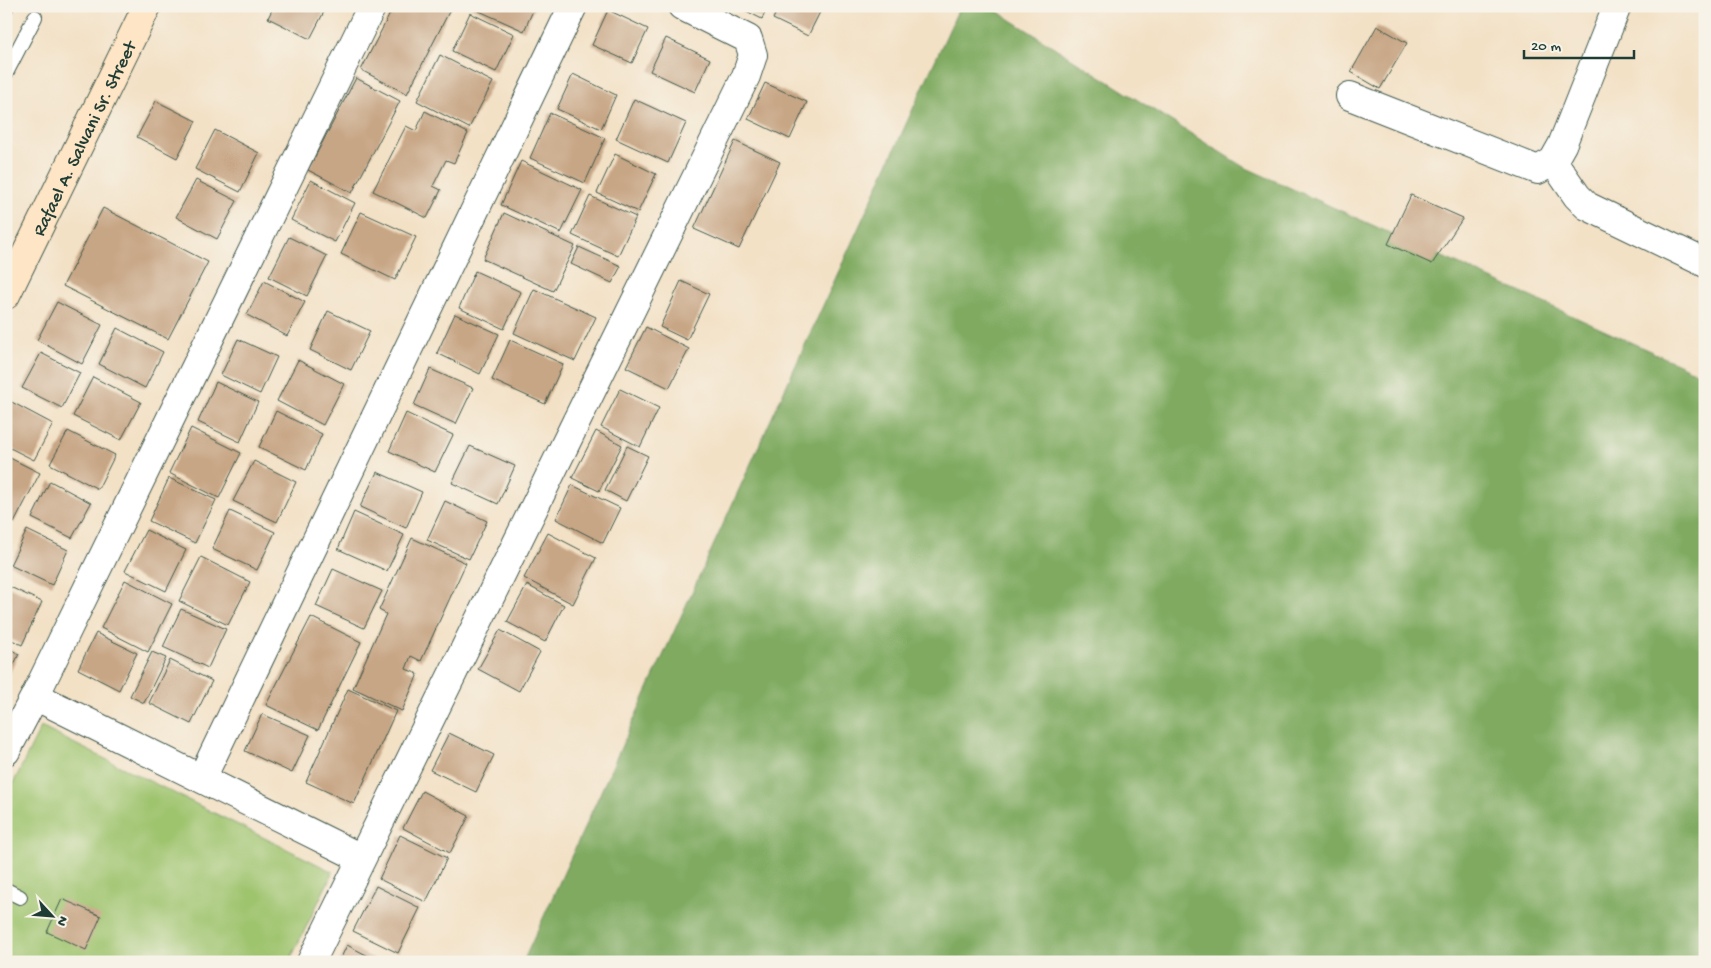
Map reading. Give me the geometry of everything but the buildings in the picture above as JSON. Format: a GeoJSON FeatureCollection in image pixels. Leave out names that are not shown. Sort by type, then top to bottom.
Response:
{"type":"FeatureCollection","features":[{"type":"Feature","properties":{"kind":"street","name":"Rafael A. Salvani Sr. Street"},"geometry":{"type":"LineString","coordinates":[[6,295],[147,6]]}},
{"type":"Feature","properties":{"kind":"street"},"geometry":{"type":"LineString","coordinates":[[6,751],[36,696],[372,6]]}},
{"type":"Feature","properties":{"kind":"street"},"geometry":{"type":"LineString","coordinates":[[202,778],[573,6]]}},
{"type":"Feature","properties":{"kind":"street"},"geometry":{"type":"LineString","coordinates":[[311,962],[746,76],[753,54],[748,39],[682,6]]}},
{"type":"Feature","properties":{"kind":"street"},"geometry":{"type":"LineString","coordinates":[[1350,96],[1538,170],[1553,161],[1577,111],[1616,6]]}},
{"type":"Feature","properties":{"kind":"street"},"geometry":{"type":"LineString","coordinates":[[1553,161],[1586,206],[1705,263]]}},
{"type":"Feature","properties":{"kind":"street"},"geometry":{"type":"LineString","coordinates":[[36,696],[361,858]]}},
{"type":"Feature","properties":{"kind":"lane"},"geometry":{"type":"LineString","coordinates":[[6,73],[34,17]]}},
{"type":"Feature","properties":{"kind":"lane"},"geometry":{"type":"LineString","coordinates":[[6,890],[20,897]]}},
{"type":"Feature","properties":{"kind":"green space"},"geometry":{"type":"Polygon","coordinates":[[[960,6],[989,6],[1242,166],[1705,376],[1705,962],[523,962],[960,6]]]}},
{"type":"Feature","properties":{"kind":"green space"},"geometry":{"type":"Polygon","coordinates":[[[41,727],[333,872],[289,962],[6,962],[6,798],[41,727]]]}}]}
